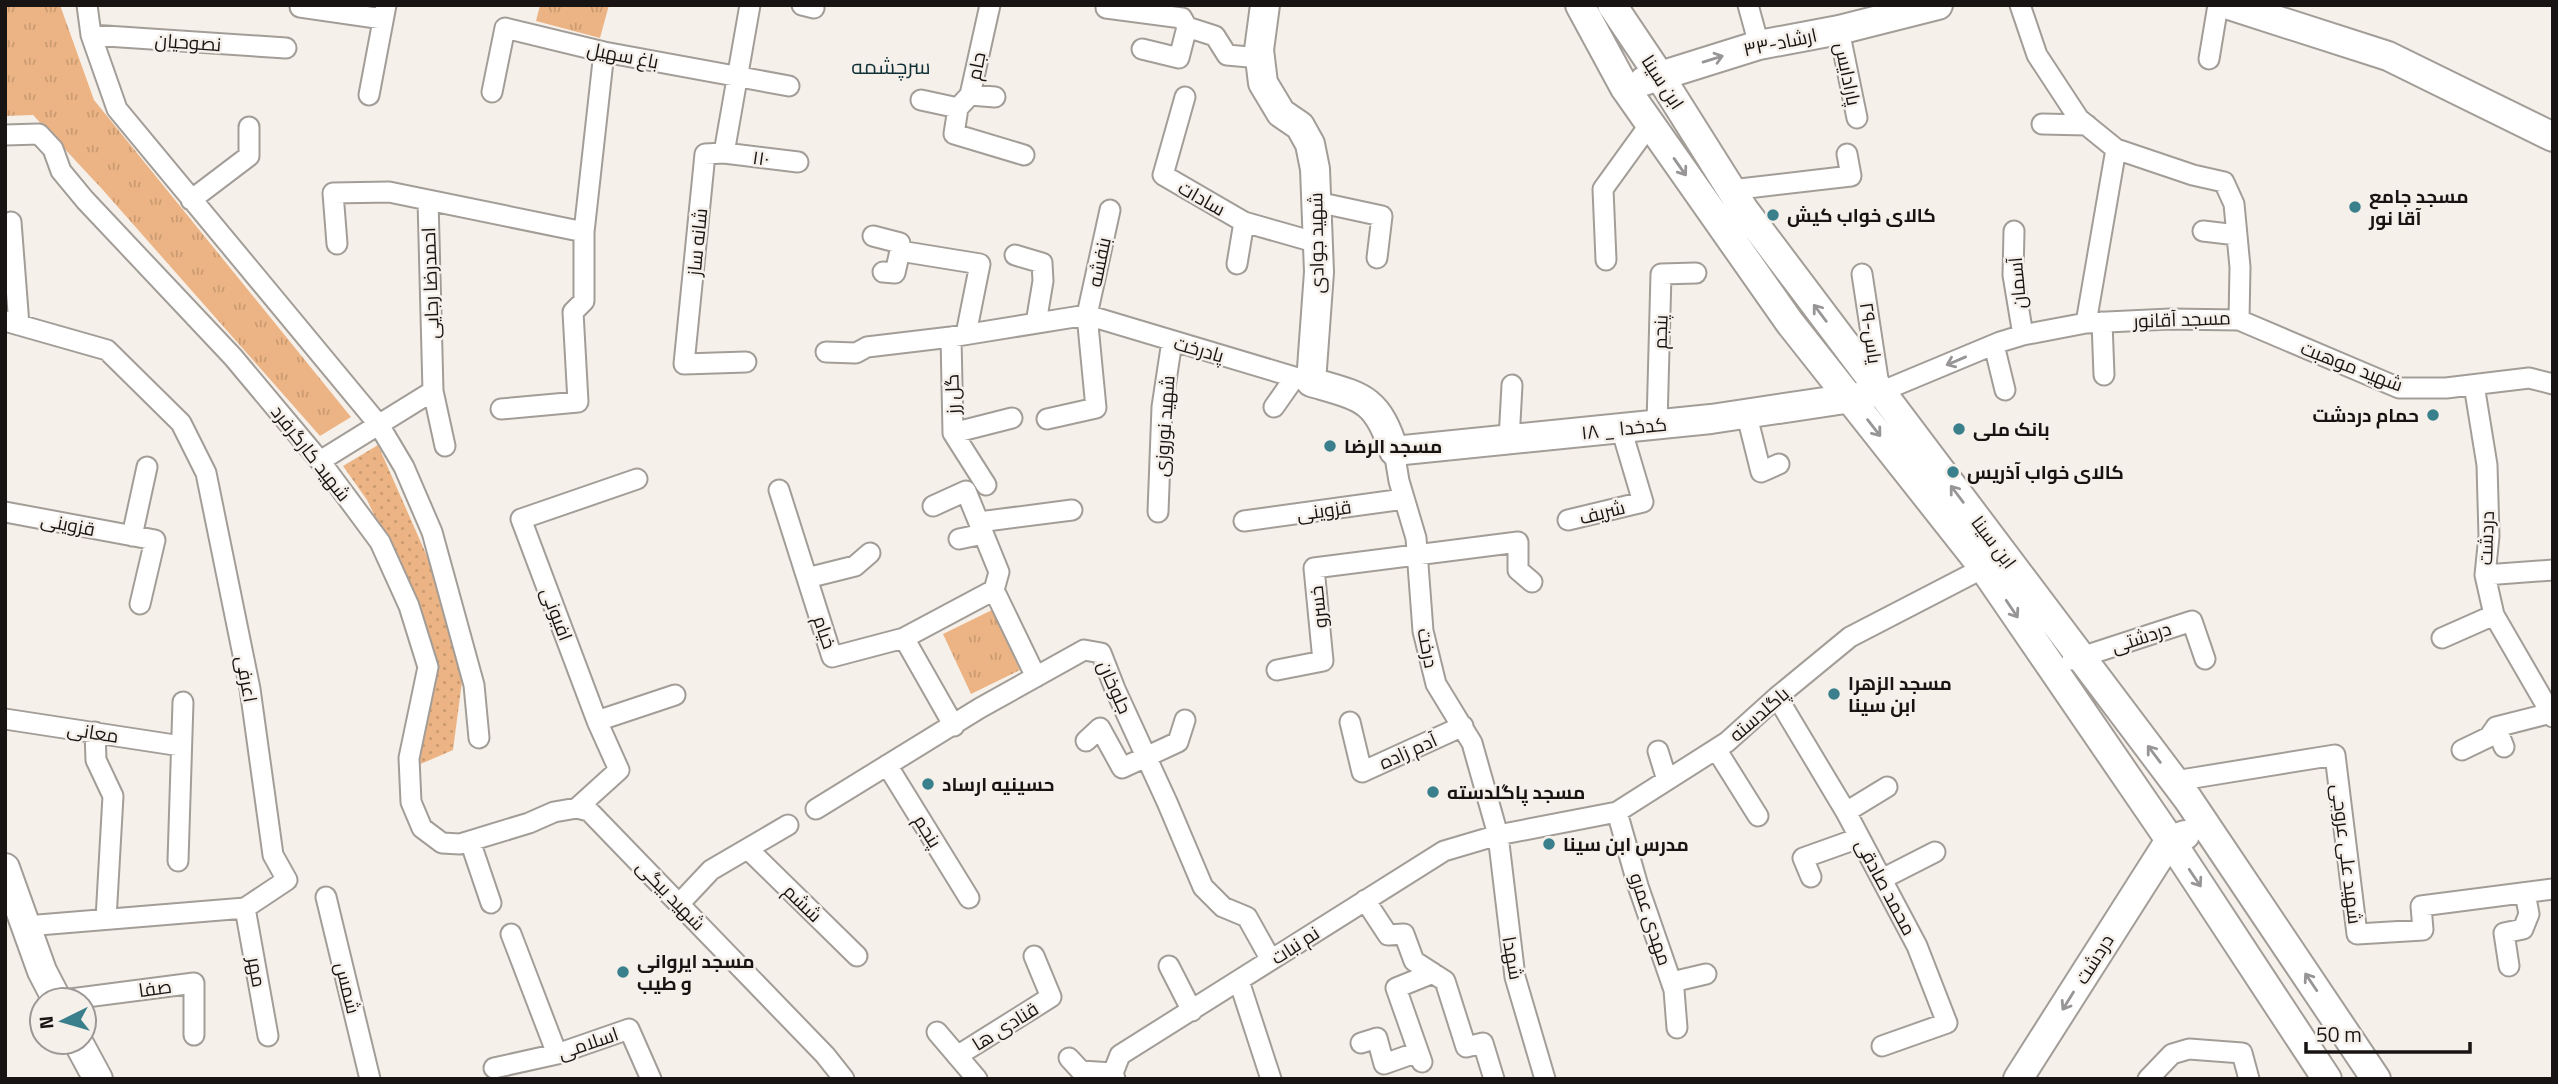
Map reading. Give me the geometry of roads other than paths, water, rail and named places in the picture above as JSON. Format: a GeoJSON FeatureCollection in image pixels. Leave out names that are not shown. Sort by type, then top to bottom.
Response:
{"type":"FeatureCollection","features":[{"type":"Feature","properties":{"kind":"main road","name":"شهید جوادی"},"geometry":{"type":"LineString","coordinates":[[1265,5],[1259,50],[1263,83],[1281,113],[1300,126],[1310,144],[1315,169],[1319,272],[1303,379]]}},
{"type":"Feature","properties":{"kind":"main road","name":"ابن سینا"},"geometry":{"type":"LineString","coordinates":[[1580,5],[1625,88],[1790,323],[1852,399],[2080,656],[2208,828],[2376,1079]]}},
{"type":"Feature","properties":{"kind":"main road","name":"ابن سینا"},"geometry":{"type":"LineString","coordinates":[[1612,5],[1731,190],[1880,392],[1994,562],[2052,668],[2328,1079]]}},
{"type":"Feature","properties":{"kind":"main road","name":"۳۳-ارشاد"},"geometry":{"type":"LineString","coordinates":[[1625,88],[1759,45],[1839,30],[1938,5]]}},
{"type":"Feature","properties":{"kind":"main road"},"geometry":{"type":"LineString","coordinates":[[2229,5],[2279,13],[2388,56],[2553,137]]}},
{"type":"Feature","properties":{"kind":"main road"},"geometry":{"type":"LineString","coordinates":[[1303,379],[1357,396],[1374,407],[1387,428],[1394,451]]}},
{"type":"Feature","properties":{"kind":"main road","name":"۱۸ _ کدخدا"},"geometry":{"type":"LineString","coordinates":[[1394,451],[1657,425],[1852,399],[1880,392]]}},
{"type":"Feature","properties":{"kind":"main road"},"geometry":{"type":"LineString","coordinates":[[2170,840],[2208,828]]}},
{"type":"Feature","properties":{"kind":"main road","name":"دردشت"},"geometry":{"type":"LineString","coordinates":[[2018,1079],[2170,840]]}},
{"type":"Feature","properties":{"kind":"main road"},"geometry":{"type":"LineString","coordinates":[[5,868],[50,986]]}},
{"type":"Feature","properties":{"kind":"main road"},"geometry":{"type":"LineString","coordinates":[[86,1056],[98,1079]]}},
{"type":"Feature","properties":{"kind":"street"},"geometry":{"type":"LineString","coordinates":[[88,5],[91,35],[117,109],[379,425],[404,467],[432,532],[474,685],[479,738]]}},
{"type":"Feature","properties":{"kind":"street"},"geometry":{"type":"LineString","coordinates":[[724,153],[750,5]]}},
{"type":"Feature","properties":{"kind":"street","name":"جام"},"geometry":{"type":"LineString","coordinates":[[990,5],[954,134],[1024,155]]}},
{"type":"Feature","properties":{"kind":"street"},"geometry":{"type":"LineString","coordinates":[[1748,5],[1759,45]]}},
{"type":"Feature","properties":{"kind":"street","name":"مسجد آقانور"},"geometry":{"type":"LineString","coordinates":[[1880,392],[2023,335],[2094,322],[2239,320],[2240,267],[2234,204],[2224,182],[2193,175],[2116,149],[2079,119],[2037,55],[2020,5]]}},
{"type":"Feature","properties":{"kind":"street"},"geometry":{"type":"LineString","coordinates":[[2209,59],[2218,5]]}},
{"type":"Feature","properties":{"kind":"street"},"geometry":{"type":"LineString","coordinates":[[300,7],[384,12],[369,95]]}},
{"type":"Feature","properties":{"kind":"street"},"geometry":{"type":"LineString","coordinates":[[1106,8],[1184,17],[1215,36],[1227,55],[1260,58]]}},
{"type":"Feature","properties":{"kind":"street"},"geometry":{"type":"LineString","coordinates":[[1142,49],[1179,58],[1184,17]]}},
{"type":"Feature","properties":{"kind":"street","name":"باغ سهیل"},"geometry":{"type":"LineString","coordinates":[[492,92],[505,28],[604,52],[789,86]]}},
{"type":"Feature","properties":{"kind":"street","name":"پارادایس"},"geometry":{"type":"LineString","coordinates":[[1839,30],[1857,118]]}},
{"type":"Feature","properties":{"kind":"street","name":"نصوحیان"},"geometry":{"type":"LineString","coordinates":[[91,35],[286,48]]}},
{"type":"Feature","properties":{"kind":"street"},"geometry":{"type":"LineString","coordinates":[[501,409],[578,402],[573,312],[584,301],[584,232],[604,52]]}},
{"type":"Feature","properties":{"kind":"street"},"geometry":{"type":"LineString","coordinates":[[921,100],[964,101],[995,97]]}},
{"type":"Feature","properties":{"kind":"street","name":"سادات"},"geometry":{"type":"LineString","coordinates":[[1185,97],[1163,175],[1244,222],[1318,243]]}},
{"type":"Feature","properties":{"kind":"street"},"geometry":{"type":"LineString","coordinates":[[1606,260],[1603,189],[1650,124]]}},
{"type":"Feature","properties":{"kind":"street"},"geometry":{"type":"LineString","coordinates":[[2042,124],[2087,125]]}},
{"type":"Feature","properties":{"kind":"street"},"geometry":{"type":"LineString","coordinates":[[191,200],[249,156],[248,127]]}},
{"type":"Feature","properties":{"kind":"street","name":"شهید کارگرفرد"},"geometry":{"type":"LineString","coordinates":[[5,135],[39,134],[53,149],[61,171],[233,358],[320,461],[380,542],[409,606],[428,667],[410,758],[411,802],[422,828],[442,844],[465,842]]}},
{"type":"Feature","properties":{"kind":"street"},"geometry":{"type":"LineString","coordinates":[[2104,376],[2094,322],[2116,149]]}},
{"type":"Feature","properties":{"kind":"street","name":"۱۱۰"},"geometry":{"type":"LineString","coordinates":[[724,153],[798,162]]}},
{"type":"Feature","properties":{"kind":"street","name":"شانه ساز"},"geometry":{"type":"LineString","coordinates":[[724,153],[705,154],[684,364],[746,362]]}},
{"type":"Feature","properties":{"kind":"street"},"geometry":{"type":"LineString","coordinates":[[1731,190],[1851,176],[1847,154]]}},
{"type":"Feature","properties":{"kind":"street"},"geometry":{"type":"LineString","coordinates":[[337,244],[333,193],[390,192],[428,200]]}},
{"type":"Feature","properties":{"kind":"street","name":"احمدرضا رجایی"},"geometry":{"type":"LineString","coordinates":[[445,446],[433,391],[428,200],[584,232]]}},
{"type":"Feature","properties":{"kind":"street"},"geometry":{"type":"LineString","coordinates":[[1317,202],[1382,216],[1377,258]]}},
{"type":"Feature","properties":{"kind":"street","name":"بنفشه"},"geometry":{"type":"LineString","coordinates":[[1047,419],[1096,408],[1087,315],[1110,210]]}},
{"type":"Feature","properties":{"kind":"street"},"geometry":{"type":"LineString","coordinates":[[11,222],[12,323]]}},
{"type":"Feature","properties":{"kind":"street"},"geometry":{"type":"LineString","coordinates":[[1237,264],[1244,222]]}},
{"type":"Feature","properties":{"kind":"street","name":"آسمان"},"geometry":{"type":"LineString","coordinates":[[2014,231],[2014,275],[2023,335]]}},
{"type":"Feature","properties":{"kind":"street"},"geometry":{"type":"LineString","coordinates":[[2203,231],[2237,235]]}},
{"type":"Feature","properties":{"kind":"street"},"geometry":{"type":"LineString","coordinates":[[873,236],[900,243],[895,273],[883,272]]}},
{"type":"Feature","properties":{"kind":"street","name":"گل رز"},"geometry":{"type":"LineString","coordinates":[[900,251],[980,264],[958,336],[953,433],[986,485]]}},
{"type":"Feature","properties":{"kind":"street"},"geometry":{"type":"LineString","coordinates":[[1015,255],[1042,263],[1043,281],[1036,323]]}},
{"type":"Feature","properties":{"kind":"street","name":"پنجم"},"geometry":{"type":"LineString","coordinates":[[1657,425],[1661,274],[1696,273]]}},
{"type":"Feature","properties":{"kind":"street","name":"۲۹-یاس"},"geometry":{"type":"LineString","coordinates":[[1862,274],[1880,392]]}},
{"type":"Feature","properties":{"kind":"street"},"geometry":{"type":"LineString","coordinates":[[826,352],[856,353],[867,346],[958,336],[1087,315]]}},
{"type":"Feature","properties":{"kind":"street","name":"پادرخت"},"geometry":{"type":"LineString","coordinates":[[1087,315],[1303,379]]}},
{"type":"Feature","properties":{"kind":"street","name":"شهید موهبت"},"geometry":{"type":"LineString","coordinates":[[2239,320],[2399,388],[2446,388],[2529,377],[2553,384]]}},
{"type":"Feature","properties":{"kind":"street","name":"اعرفی"},"geometry":{"type":"LineString","coordinates":[[12,323],[107,350],[181,423],[206,473],[250,690],[273,855],[287,880],[245,908],[26,926]]}},
{"type":"Feature","properties":{"kind":"street","name":"شهید نوروزی"},"geometry":{"type":"LineString","coordinates":[[1158,512],[1162,407],[1172,341]]}},
{"type":"Feature","properties":{"kind":"street"},"geometry":{"type":"LineString","coordinates":[[1994,345],[2005,390]]}},
{"type":"Feature","properties":{"kind":"street"},"geometry":{"type":"LineString","coordinates":[[1274,407],[1303,379]]}},
{"type":"Feature","properties":{"kind":"street"},"geometry":{"type":"LineString","coordinates":[[1509,440],[1511,385]]}},
{"type":"Feature","properties":{"kind":"street","name":"دردشت"},"geometry":{"type":"LineString","coordinates":[[2474,385],[2487,465],[2489,536],[2485,575],[2494,615],[2552,715]]}},
{"type":"Feature","properties":{"kind":"street"},"geometry":{"type":"LineString","coordinates":[[320,461],[433,391]]}},
{"type":"Feature","properties":{"kind":"street"},"geometry":{"type":"LineString","coordinates":[[1746,412],[1761,472],[1779,464]]}},
{"type":"Feature","properties":{"kind":"street"},"geometry":{"type":"LineString","coordinates":[[953,433],[1012,418]]}},
{"type":"Feature","properties":{"kind":"street","name":"شریف"},"geometry":{"type":"LineString","coordinates":[[1568,520],[1643,502],[1621,428]]}},
{"type":"Feature","properties":{"kind":"street","name":"درخت"},"geometry":{"type":"LineString","coordinates":[[1394,451],[1416,538],[1423,631],[1436,684],[1472,743],[1498,835]]}},
{"type":"Feature","properties":{"kind":"street"},"geometry":{"type":"LineString","coordinates":[[132,536],[147,467]]}},
{"type":"Feature","properties":{"kind":"street","name":"افیونی"},"geometry":{"type":"LineString","coordinates":[[577,808],[619,770],[597,721],[521,519],[637,480]]}},
{"type":"Feature","properties":{"kind":"street","name":"خیام"},"geometry":{"type":"LineString","coordinates":[[779,490],[832,657],[904,638]]}},
{"type":"Feature","properties":{"kind":"street"},"geometry":{"type":"LineString","coordinates":[[933,506],[966,491],[999,572],[994,590],[1036,677]]}},
{"type":"Feature","properties":{"kind":"street","name":"قزوینی"},"geometry":{"type":"LineString","coordinates":[[1244,521],[1404,499]]}},
{"type":"Feature","properties":{"kind":"street"},"geometry":{"type":"LineString","coordinates":[[960,539],[981,528],[1072,510]]}},
{"type":"Feature","properties":{"kind":"street","name":"قزوینی"},"geometry":{"type":"LineString","coordinates":[[5,512],[155,540],[141,604]]}},
{"type":"Feature","properties":{"kind":"street"},"geometry":{"type":"LineString","coordinates":[[1418,553],[1518,542],[1518,570],[1532,583]]}},
{"type":"Feature","properties":{"kind":"street"},"geometry":{"type":"LineString","coordinates":[[807,578],[855,566],[870,553]]}},
{"type":"Feature","properties":{"kind":"street","name":"خسرو"},"geometry":{"type":"LineString","coordinates":[[1278,670],[1323,661],[1314,568],[1418,553]]}},
{"type":"Feature","properties":{"kind":"street","name":"پاگلدسته"},"geometry":{"type":"LineString","coordinates":[[1498,835],[1616,812],[1716,749],[1850,638],[1994,562]]}},
{"type":"Feature","properties":{"kind":"street"},"geometry":{"type":"LineString","coordinates":[[2485,575],[2553,569]]}},
{"type":"Feature","properties":{"kind":"street"},"geometry":{"type":"LineString","coordinates":[[954,726],[904,638],[994,590]]}},
{"type":"Feature","properties":{"kind":"street"},"geometry":{"type":"LineString","coordinates":[[2442,638],[2494,615]]}},
{"type":"Feature","properties":{"kind":"street","name":"دردشتی"},"geometry":{"type":"LineString","coordinates":[[2052,668],[2080,656],[2192,621],[2205,659]]}},
{"type":"Feature","properties":{"kind":"street","name":"جلوخان"},"geometry":{"type":"LineString","coordinates":[[816,808],[981,708],[1084,650],[1101,653],[1203,887],[1223,907],[1247,917],[1271,960]]}},
{"type":"Feature","properties":{"kind":"street"},"geometry":{"type":"LineString","coordinates":[[597,721],[675,695]]}},
{"type":"Feature","properties":{"kind":"street","name":"محمد صادقی"},"geometry":{"type":"LineString","coordinates":[[1777,697],[1846,811],[1917,946],[1947,1023],[1882,1046]]}},
{"type":"Feature","properties":{"kind":"street"},"geometry":{"type":"LineString","coordinates":[[178,861],[183,702]]}},
{"type":"Feature","properties":{"kind":"street"},"geometry":{"type":"LineString","coordinates":[[2462,750],[2489,737],[2496,727],[2552,715]]}},
{"type":"Feature","properties":{"kind":"street","name":"معانی"},"geometry":{"type":"LineString","coordinates":[[5,719],[181,746]]}},
{"type":"Feature","properties":{"kind":"street"},"geometry":{"type":"LineString","coordinates":[[1086,741],[1100,729],[1122,768],[1178,742],[1185,720]]}},
{"type":"Feature","properties":{"kind":"street","name":"آدم زاده"},"geometry":{"type":"LineString","coordinates":[[1350,722],[1362,772],[1462,726]]}},
{"type":"Feature","properties":{"kind":"street"},"geometry":{"type":"LineString","coordinates":[[2496,727],[2504,747]]}},
{"type":"Feature","properties":{"kind":"street"},"geometry":{"type":"LineString","coordinates":[[95,732],[96,760],[113,796],[106,919]]}},
{"type":"Feature","properties":{"kind":"street"},"geometry":{"type":"LineString","coordinates":[[1716,749],[1758,816]]}},
{"type":"Feature","properties":{"kind":"street"},"geometry":{"type":"LineString","coordinates":[[1658,751],[1667,780]]}},
{"type":"Feature","properties":{"kind":"street","name":"شهید علی عروجی"},"geometry":{"type":"LineString","coordinates":[[2175,782],[2335,755],[2357,934],[2423,930],[2421,906],[2553,889]]}},
{"type":"Feature","properties":{"kind":"street","name":"پنجم"},"geometry":{"type":"LineString","coordinates":[[887,765],[969,898]]}},
{"type":"Feature","properties":{"kind":"street"},"geometry":{"type":"LineString","coordinates":[[1846,811],[1887,787]]}},
{"type":"Feature","properties":{"kind":"street"},"geometry":{"type":"LineString","coordinates":[[491,903],[465,842],[529,823],[554,812],[577,808]]}},
{"type":"Feature","properties":{"kind":"street","name":"شهید بیگی"},"geometry":{"type":"LineString","coordinates":[[577,808],[589,811],[825,1055],[844,1079]]}},
{"type":"Feature","properties":{"kind":"street","name":"مهدی عمرو"},"geometry":{"type":"LineString","coordinates":[[1616,812],[1638,886],[1672,982],[1678,1028]]}},
{"type":"Feature","properties":{"kind":"street"},"geometry":{"type":"LineString","coordinates":[[679,904],[711,870],[788,825]]}},
{"type":"Feature","properties":{"kind":"street","name":"نم نبات"},"geometry":{"type":"LineString","coordinates":[[1114,1076],[1120,1055],[1192,1012],[1365,900],[1444,851],[1498,835]]}},
{"type":"Feature","properties":{"kind":"street","name":"شهدا"},"geometry":{"type":"LineString","coordinates":[[1498,835],[1515,977],[1545,1079]]}},
{"type":"Feature","properties":{"kind":"street"},"geometry":{"type":"LineString","coordinates":[[1811,877],[1803,858],[1859,838]]}},
{"type":"Feature","properties":{"kind":"street","name":"ششم"},"geometry":{"type":"LineString","coordinates":[[749,850],[857,956]]}},
{"type":"Feature","properties":{"kind":"street"},"geometry":{"type":"LineString","coordinates":[[1882,879],[1935,852]]}},
{"type":"Feature","properties":{"kind":"street"},"geometry":{"type":"LineString","coordinates":[[2509,965],[2504,933],[2523,929],[2529,914],[2525,893]]}},
{"type":"Feature","properties":{"kind":"street","name":"شمس"},"geometry":{"type":"LineString","coordinates":[[326,897],[370,1079]]}},
{"type":"Feature","properties":{"kind":"street"},"geometry":{"type":"LineString","coordinates":[[1365,900],[1388,935],[1404,934],[1414,961],[1445,981],[1466,1047],[1483,1043],[1494,1079]]}},
{"type":"Feature","properties":{"kind":"street","name":"مهر"},"geometry":{"type":"LineString","coordinates":[[245,908],[268,1036]]}},
{"type":"Feature","properties":{"kind":"street"},"geometry":{"type":"LineString","coordinates":[[511,934],[557,1054]]}},
{"type":"Feature","properties":{"kind":"street","name":"قنادی ها"},"geometry":{"type":"LineString","coordinates":[[957,1056],[1051,997],[1034,956]]}},
{"type":"Feature","properties":{"kind":"street"},"geometry":{"type":"LineString","coordinates":[[1169,966],[1192,1012]]}},
{"type":"Feature","properties":{"kind":"street"},"geometry":{"type":"LineString","coordinates":[[1361,1043],[1377,1038],[1384,1064],[1420,1057],[1396,988],[1433,973]]}},
{"type":"Feature","properties":{"kind":"street"},"geometry":{"type":"LineString","coordinates":[[1672,982],[1706,974]]}},
{"type":"Feature","properties":{"kind":"street"},"geometry":{"type":"LineString","coordinates":[[1239,981],[1271,1079]]}},
{"type":"Feature","properties":{"kind":"street","name":"صفا"},"geometry":{"type":"LineString","coordinates":[[98,995],[194,983],[194,1035]]}},
{"type":"Feature","properties":{"kind":"street","name":"اسلامی"},"geometry":{"type":"LineString","coordinates":[[494,1068],[557,1054],[629,1029],[652,1079]]}},
{"type":"Feature","properties":{"kind":"street"},"geometry":{"type":"LineString","coordinates":[[937,1032],[977,1079]]}},
{"type":"Feature","properties":{"kind":"street"},"geometry":{"type":"LineString","coordinates":[[2148,1079],[2172,1054],[2189,1049],[2242,1053],[2249,1079]]}},
{"type":"Feature","properties":{"kind":"street"},"geometry":{"type":"LineString","coordinates":[[1069,1058],[1081,1071],[1114,1076]]}},
{"type":"Feature","properties":{"kind":"place","name":"مسجد جامع آقا نور"},"geometry":{"type":"Point","coordinates":[2355,207]}},
{"type":"Feature","properties":{"kind":"place","name":"کالای خواب کیش"},"geometry":{"type":"Point","coordinates":[1773,215]}},
{"type":"Feature","properties":{"kind":"place","name":"حمام دردشت"},"geometry":{"type":"Point","coordinates":[2433,415]}},
{"type":"Feature","properties":{"kind":"place","name":"بانک ملی"},"geometry":{"type":"Point","coordinates":[1959,429]}},
{"type":"Feature","properties":{"kind":"place","name":"مسجد الرضا"},"geometry":{"type":"Point","coordinates":[1330,446]}},
{"type":"Feature","properties":{"kind":"place","name":"کالای خواب آذریس"},"geometry":{"type":"Point","coordinates":[1953,472]}},
{"type":"Feature","properties":{"kind":"place","name":"مسجد الزهرا ابن سینا"},"geometry":{"type":"Point","coordinates":[1834,694]}},
{"type":"Feature","properties":{"kind":"place","name":"حسینیه ارساد"},"geometry":{"type":"Point","coordinates":[928,784]}},
{"type":"Feature","properties":{"kind":"place","name":"مسجد پاگلدسته"},"geometry":{"type":"Point","coordinates":[1433,792]}},
{"type":"Feature","properties":{"kind":"place","name":"مدرس ابن سینا"},"geometry":{"type":"Point","coordinates":[1549,844]}},
{"type":"Feature","properties":{"kind":"place","name":"مسجد ایروانی و طیب"},"geometry":{"type":"Point","coordinates":[623,972]}},
{"type":"Feature","properties":{"kind":"district","name":"سرچشمه"},"geometry":{"type":"Point","coordinates":[891,67]}}]}
